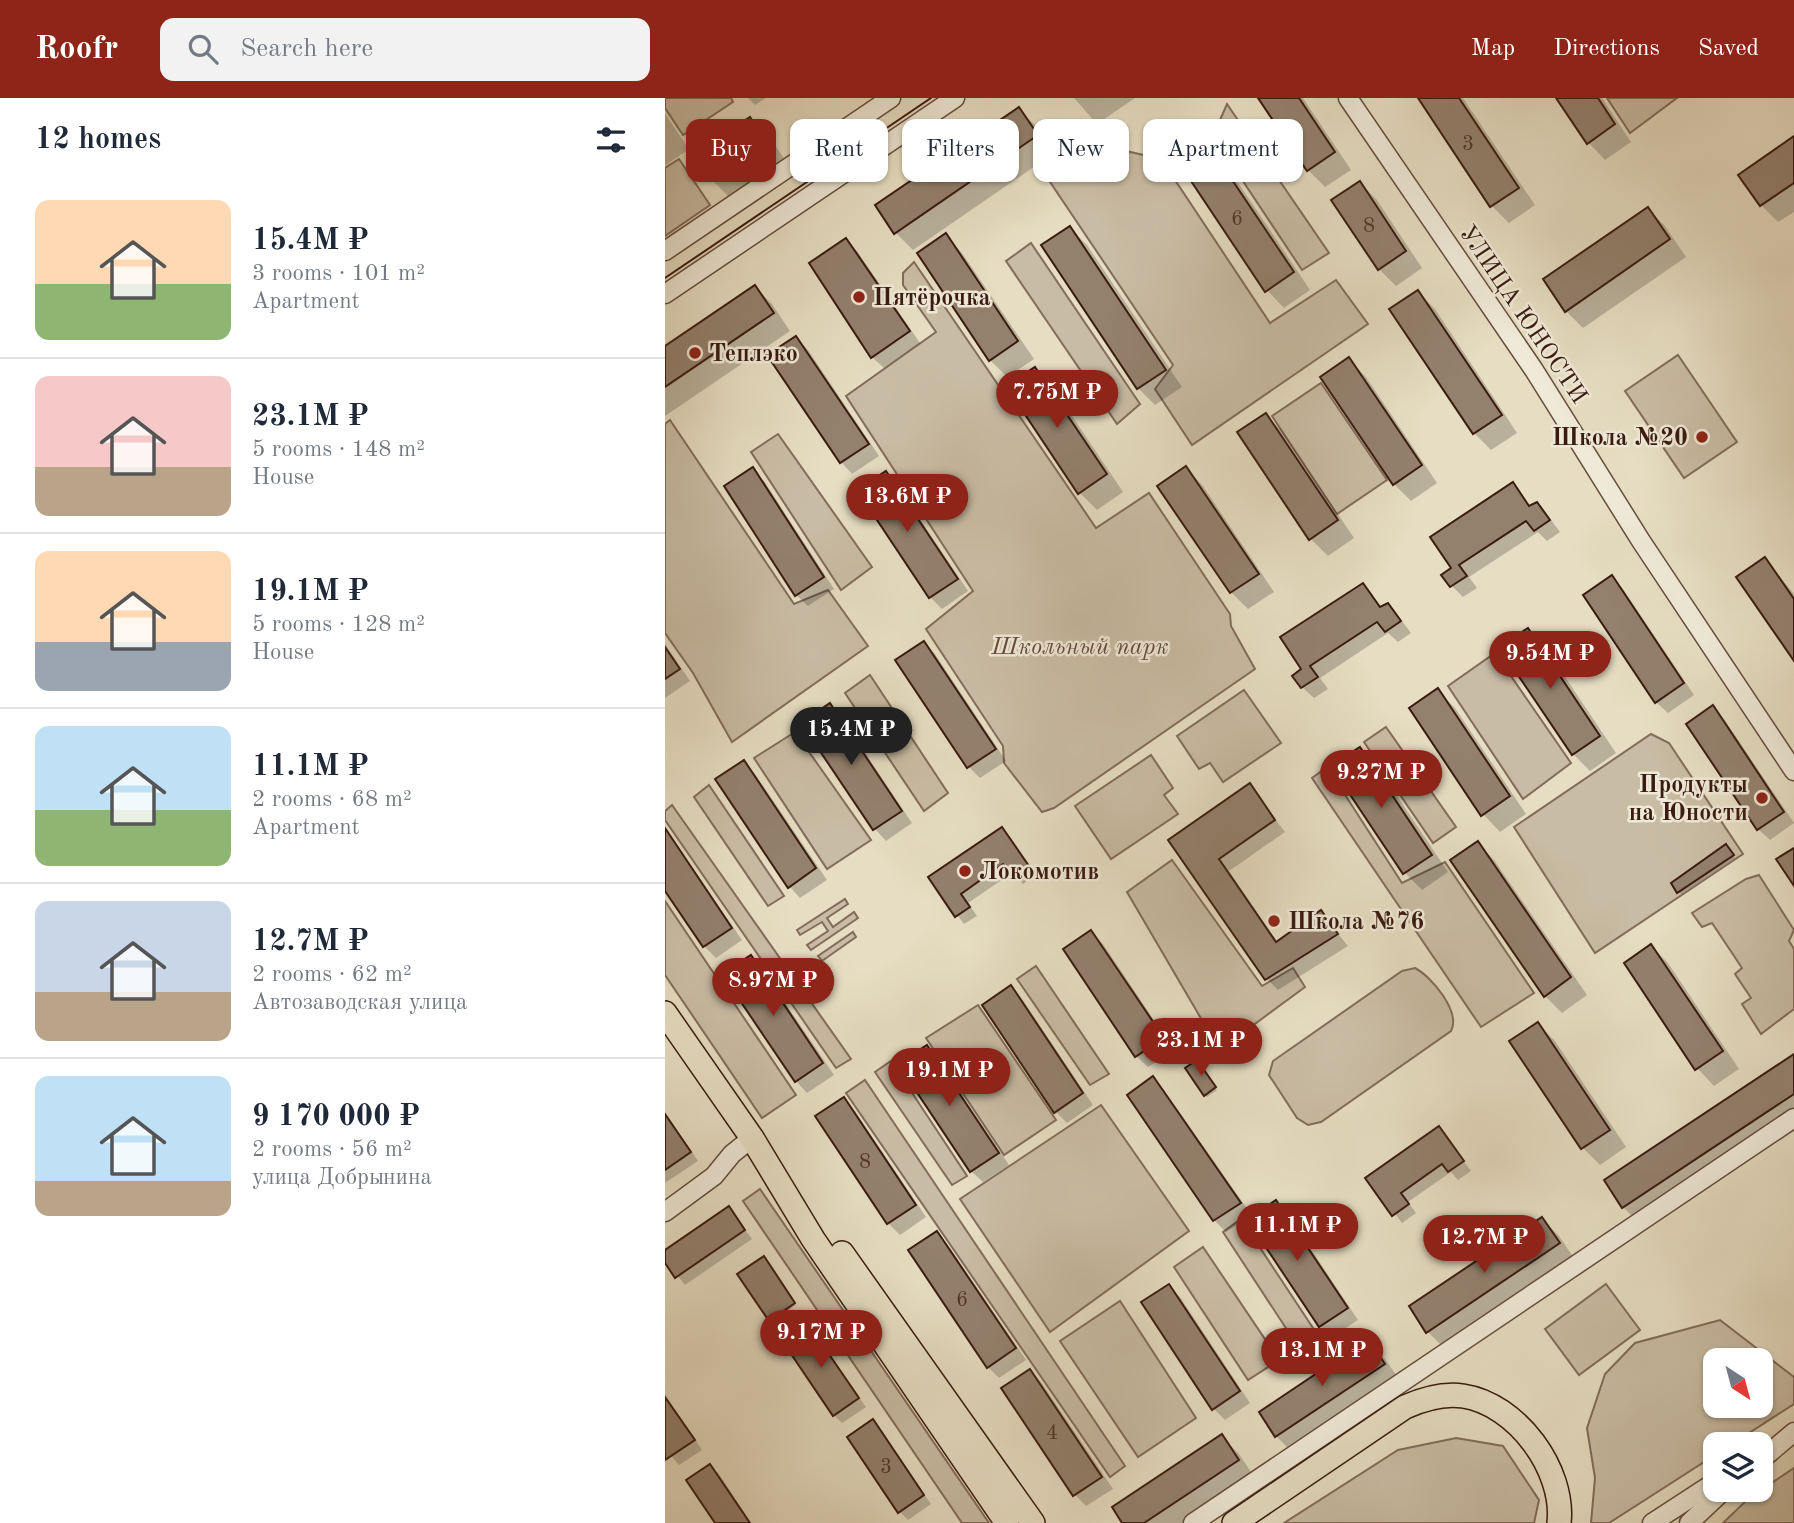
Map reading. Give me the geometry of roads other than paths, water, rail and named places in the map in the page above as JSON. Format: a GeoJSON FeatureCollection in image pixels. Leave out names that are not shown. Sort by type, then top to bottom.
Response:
{"type":"FeatureCollection","features":[{"type":"Feature","properties":{"kind":"main road"},"geometry":{"type":"LineString","coordinates":[[665,1013],[819,1234],[1033,1523]]}},
{"type":"Feature","properties":{"kind":"main road"},"geometry":{"type":"LineString","coordinates":[[819,1234],[1007,1523]]}},
{"type":"Feature","properties":{"kind":"main road"},"geometry":{"type":"LineString","coordinates":[[1234,1523],[1390,1416],[1425,1399],[1440,1396],[1468,1397],[1496,1409],[1523,1432],[1545,1460],[1557,1494],[1559,1523]]}},
{"type":"Feature","properties":{"kind":"street"},"geometry":{"type":"LineString","coordinates":[[665,251],[891,98]]}},
{"type":"Feature","properties":{"kind":"street"},"geometry":{"type":"LineString","coordinates":[[665,294],[954,98]]}},
{"type":"Feature","properties":{"kind":"street","name":"УЛИЦА ЮНОСТИ"},"geometry":{"type":"LineString","coordinates":[[1348,98],[1534,370],[1641,541],[1794,771]]}},
{"type":"Feature","properties":{"kind":"street"},"geometry":{"type":"LineString","coordinates":[[1193,1523],[1794,1118]]}},
{"type":"Feature","properties":{"kind":"street"},"geometry":{"type":"LineString","coordinates":[[665,1212],[714,1176],[732,1154],[752,1138]]}},
{"type":"Feature","properties":{"kind":"street"},"geometry":{"type":"LineString","coordinates":[[1773,1444],[1794,1431]]}},
{"type":"Feature","properties":{"kind":"street"},"geometry":{"type":"LineString","coordinates":[[1773,1449],[1794,1431]]}},
{"type":"Feature","properties":{"kind":"street"},"geometry":{"type":"LineString","coordinates":[[1652,1523],[1703,1490]]}},
{"type":"Feature","properties":{"kind":"street"},"geometry":{"type":"LineString","coordinates":[[1689,1523],[1711,1502]]}},
{"type":"Feature","properties":{"kind":"tram line"},"geometry":{"type":"LineString","coordinates":[[665,278],[931,98]]}},
{"type":"Feature","properties":{"kind":"place","name":"Пятёрочка"},"geometry":{"type":"Point","coordinates":[859,297]}},
{"type":"Feature","properties":{"kind":"place","name":"Теплэко"},"geometry":{"type":"Point","coordinates":[695,353]}},
{"type":"Feature","properties":{"kind":"place","name":"Школа №20"},"geometry":{"type":"Point","coordinates":[1702,437]}},
{"type":"Feature","properties":{"kind":"place","name":"Продукты на Юности"},"geometry":{"type":"Point","coordinates":[1762,798]}},
{"type":"Feature","properties":{"kind":"place","name":"Локомотив"},"geometry":{"type":"Point","coordinates":[965,871]}},
{"type":"Feature","properties":{"kind":"place","name":"Школа №76"},"geometry":{"type":"Point","coordinates":[1274,921]}},
{"type":"Feature","properties":{"kind":"park label","name":"Школьный парк"},"geometry":{"type":"Point","coordinates":[1080,646]}}]}
